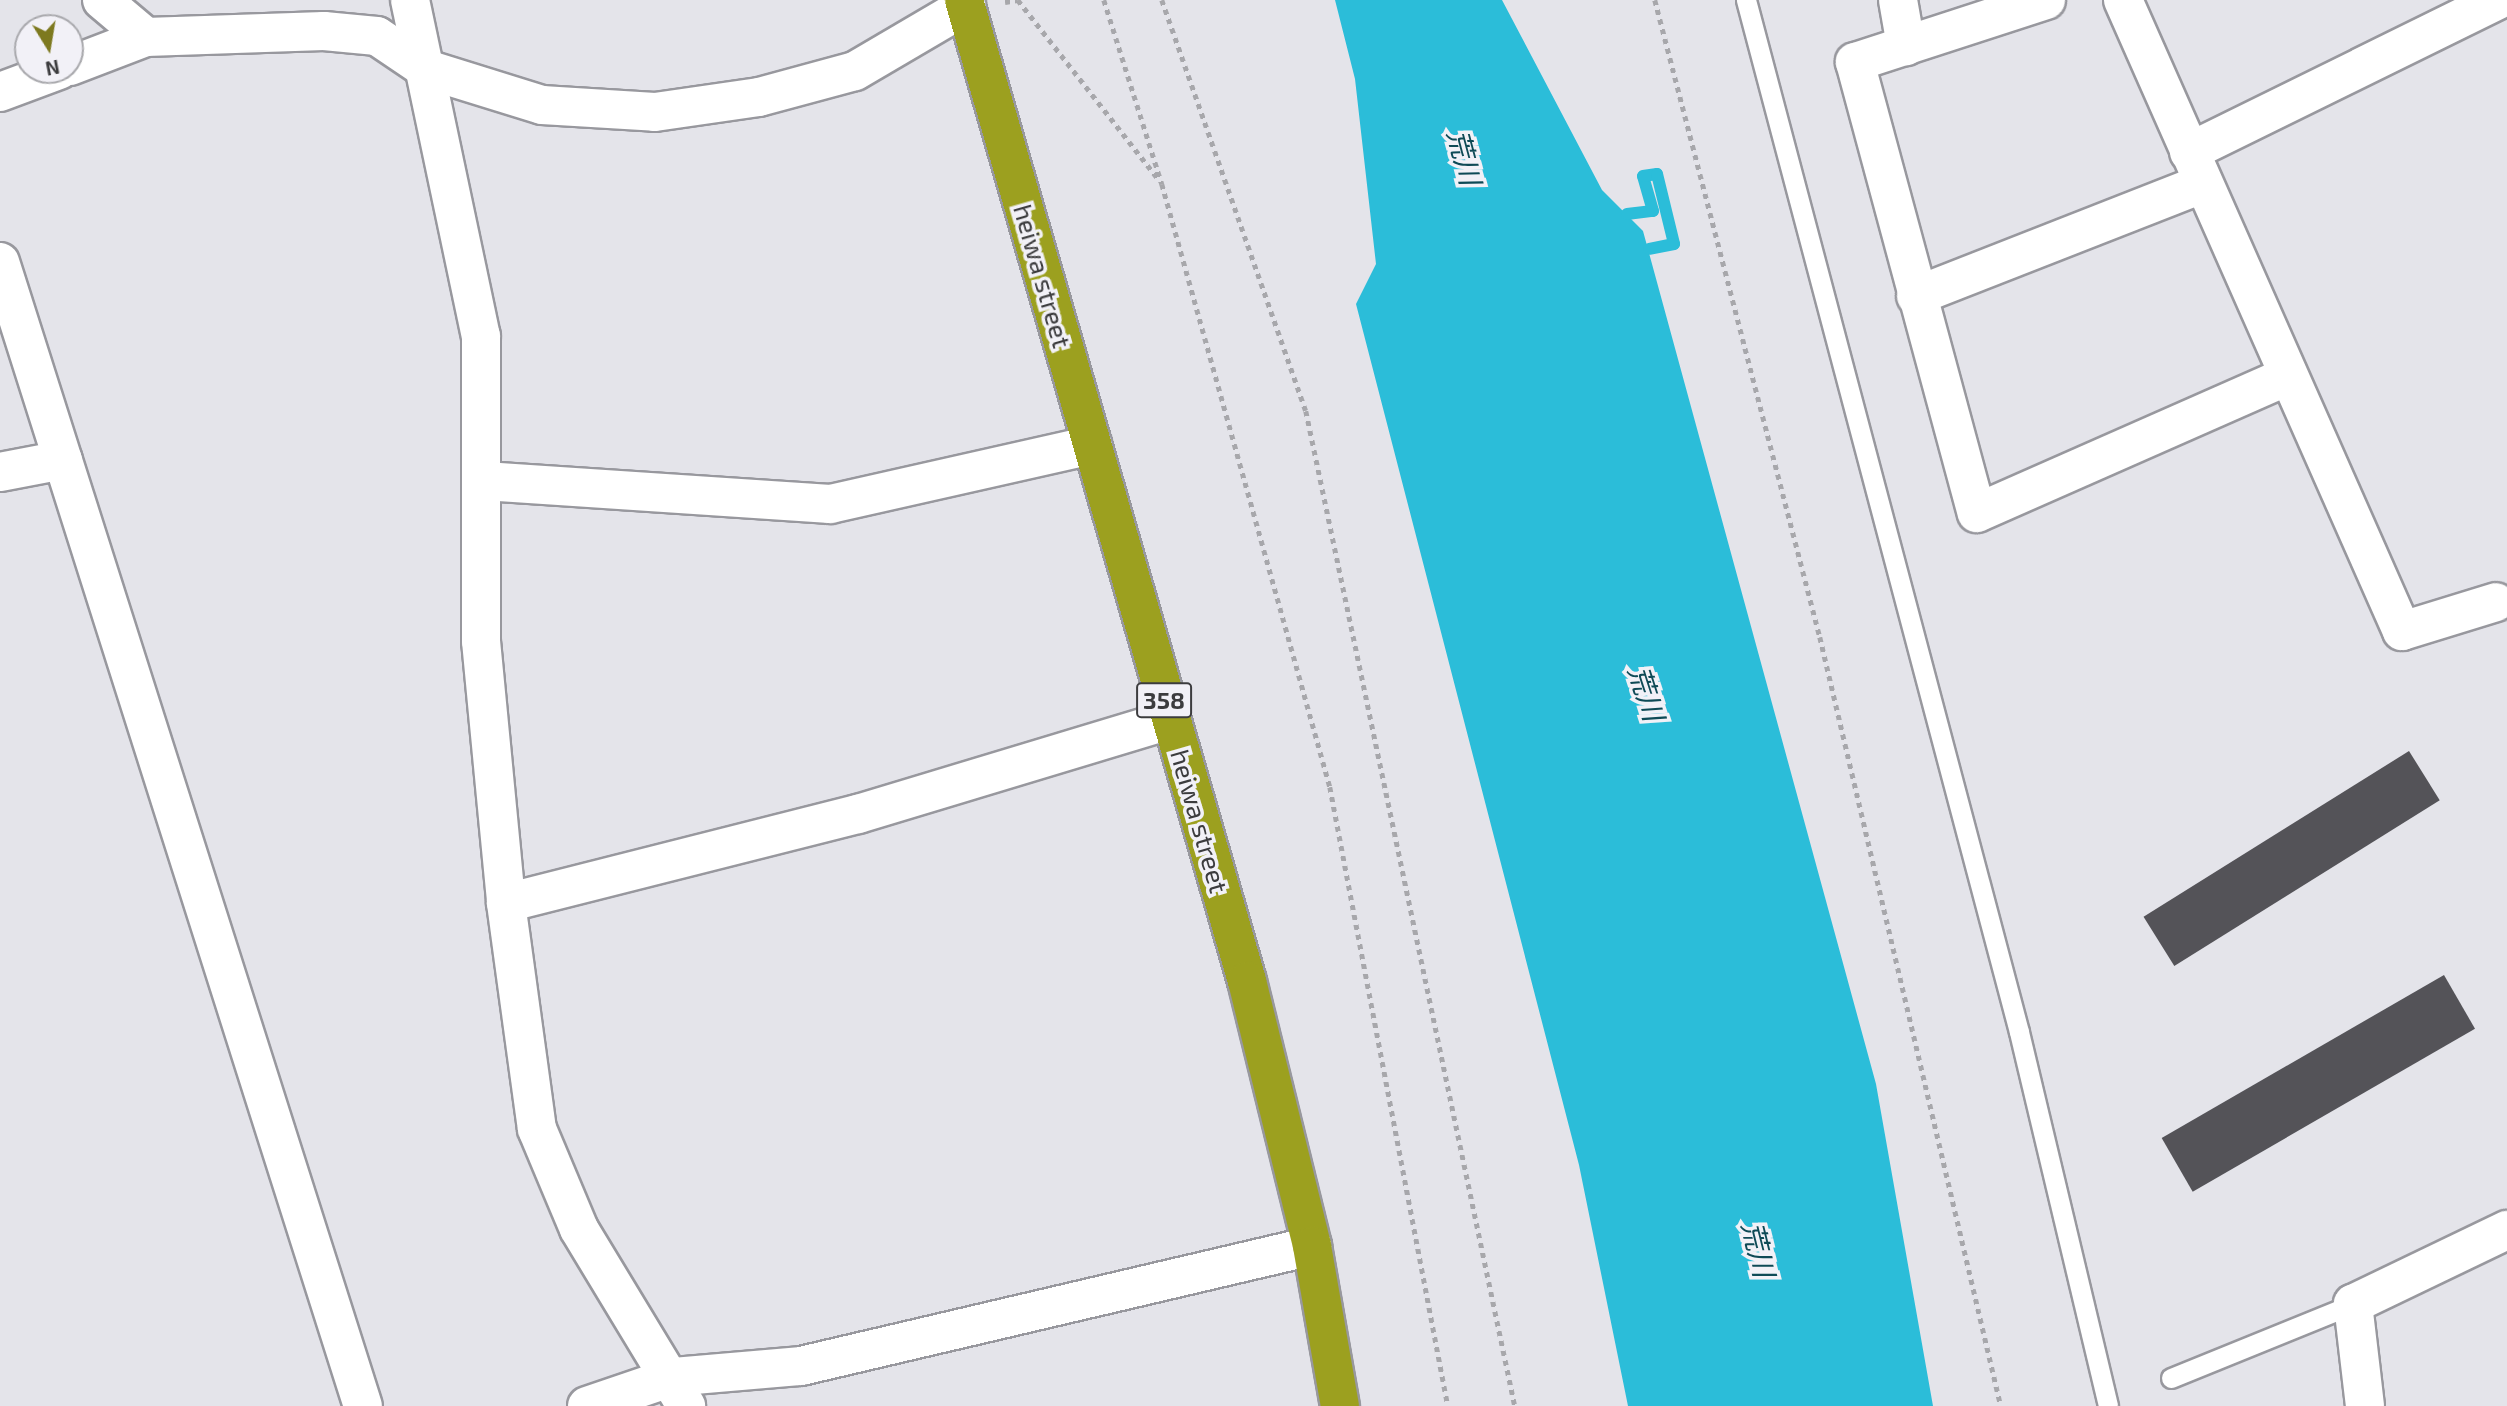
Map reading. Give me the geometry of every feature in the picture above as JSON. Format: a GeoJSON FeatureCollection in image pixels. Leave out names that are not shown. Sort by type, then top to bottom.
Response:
{"type":"FeatureCollection","features":[{"type":"Feature","properties":{"kind":"highway","name":"heiwa street"},"geometry":{"type":"LineString","coordinates":[[965,3],[1247,981],[1312,1246],[1340,1406]]}},
{"type":"Feature","properties":{"kind":"street"},"geometry":{"type":"LineString","coordinates":[[102,0],[146,37]]}},
{"type":"Feature","properties":{"kind":"street"},"geometry":{"type":"LineString","coordinates":[[410,0],[481,336],[484,481],[481,641],[506,903],[537,1129],[579,1229],[679,1391]]}},
{"type":"Feature","properties":{"kind":"street"},"geometry":{"type":"LineString","coordinates":[[1898,0],[1906,46]]}},
{"type":"Feature","properties":{"kind":"street"},"geometry":{"type":"LineString","coordinates":[[2046,0],[1855,62],[1916,296],[1977,513],[2288,376]]}},
{"type":"Feature","properties":{"kind":"street"},"geometry":{"type":"LineString","coordinates":[[2123,0],[2402,631],[2503,610]]}},
{"type":"Feature","properties":{"kind":"street"},"geometry":{"type":"LineString","coordinates":[[1916,296],[2196,168],[2497,0]]}},
{"type":"Feature","properties":{"kind":"street"},"geometry":{"type":"LineString","coordinates":[[84,61],[146,37],[324,31],[376,36],[426,69],[542,105],[655,112],[759,97],[855,71],[965,3]]}},
{"type":"Feature","properties":{"kind":"street"},"geometry":{"type":"LineString","coordinates":[[0,92],[21,84]]}},
{"type":"Feature","properties":{"kind":"street"},"geometry":{"type":"LineString","coordinates":[[0,262],[363,1406]]}},
{"type":"Feature","properties":{"kind":"street"},"geometry":{"type":"LineString","coordinates":[[484,481],[830,504],[1091,444]]}},
{"type":"Feature","properties":{"kind":"street"},"geometry":{"type":"LineString","coordinates":[[0,472],[63,460]]}},
{"type":"Feature","properties":{"kind":"street"},"geometry":{"type":"LineString","coordinates":[[506,903],[858,814],[1170,720]]}},
{"type":"Feature","properties":{"kind":"street"},"geometry":{"type":"LineString","coordinates":[[2365,1406],[2353,1304],[2507,1230]]}},
{"type":"Feature","properties":{"kind":"street"},"geometry":{"type":"LineString","coordinates":[[587,1406],[679,1391],[801,1366],[1312,1246]]}},
{"type":"Feature","properties":{"kind":"lane"},"geometry":{"type":"LineString","coordinates":[[1746,0],[2019,1032],[2108,1406]]}},
{"type":"Feature","properties":{"kind":"lane"},"geometry":{"type":"LineString","coordinates":[[2171,1378],[2353,1304]]}},
{"type":"Feature","properties":{"kind":"path"},"geometry":{"type":"LineString","coordinates":[[965,3],[1018,0],[1162,184]]}},
{"type":"Feature","properties":{"kind":"path"},"geometry":{"type":"LineString","coordinates":[[1104,0],[1162,184],[1330,787],[1448,1406]]}},
{"type":"Feature","properties":{"kind":"path"},"geometry":{"type":"LineString","coordinates":[[1162,0],[1306,411],[1516,1406]]}},
{"type":"Feature","properties":{"kind":"path"},"geometry":{"type":"LineString","coordinates":[[1655,0],[1820,637],[2001,1406]]}},
{"type":"Feature","properties":{"kind":"water","name":"荒川"},"geometry":{"type":"Polygon","coordinates":[[[1335,0],[1502,0],[1602,190],[1643,231],[1876,1084],[1933,1406],[1628,1406],[1579,1165],[1356,304],[1376,264],[1355,79],[1335,0]]]}},
{"type":"Feature","properties":{"kind":"building"},"geometry":{"type":"Polygon","coordinates":[[[2409,751],[2440,800],[2174,966],[2144,917],[2409,751]]]}},
{"type":"Feature","properties":{"kind":"building"},"geometry":{"type":"Polygon","coordinates":[[[2444,975],[2475,1029],[2193,1192],[2162,1138],[2444,975]]]}},
{"type":"Feature","properties":{"kind":"waterway"},"geometry":{"type":"LineString","coordinates":[[1627,214],[1653,211],[1643,176],[1657,174],[1674,244],[1649,249]]}}]}
